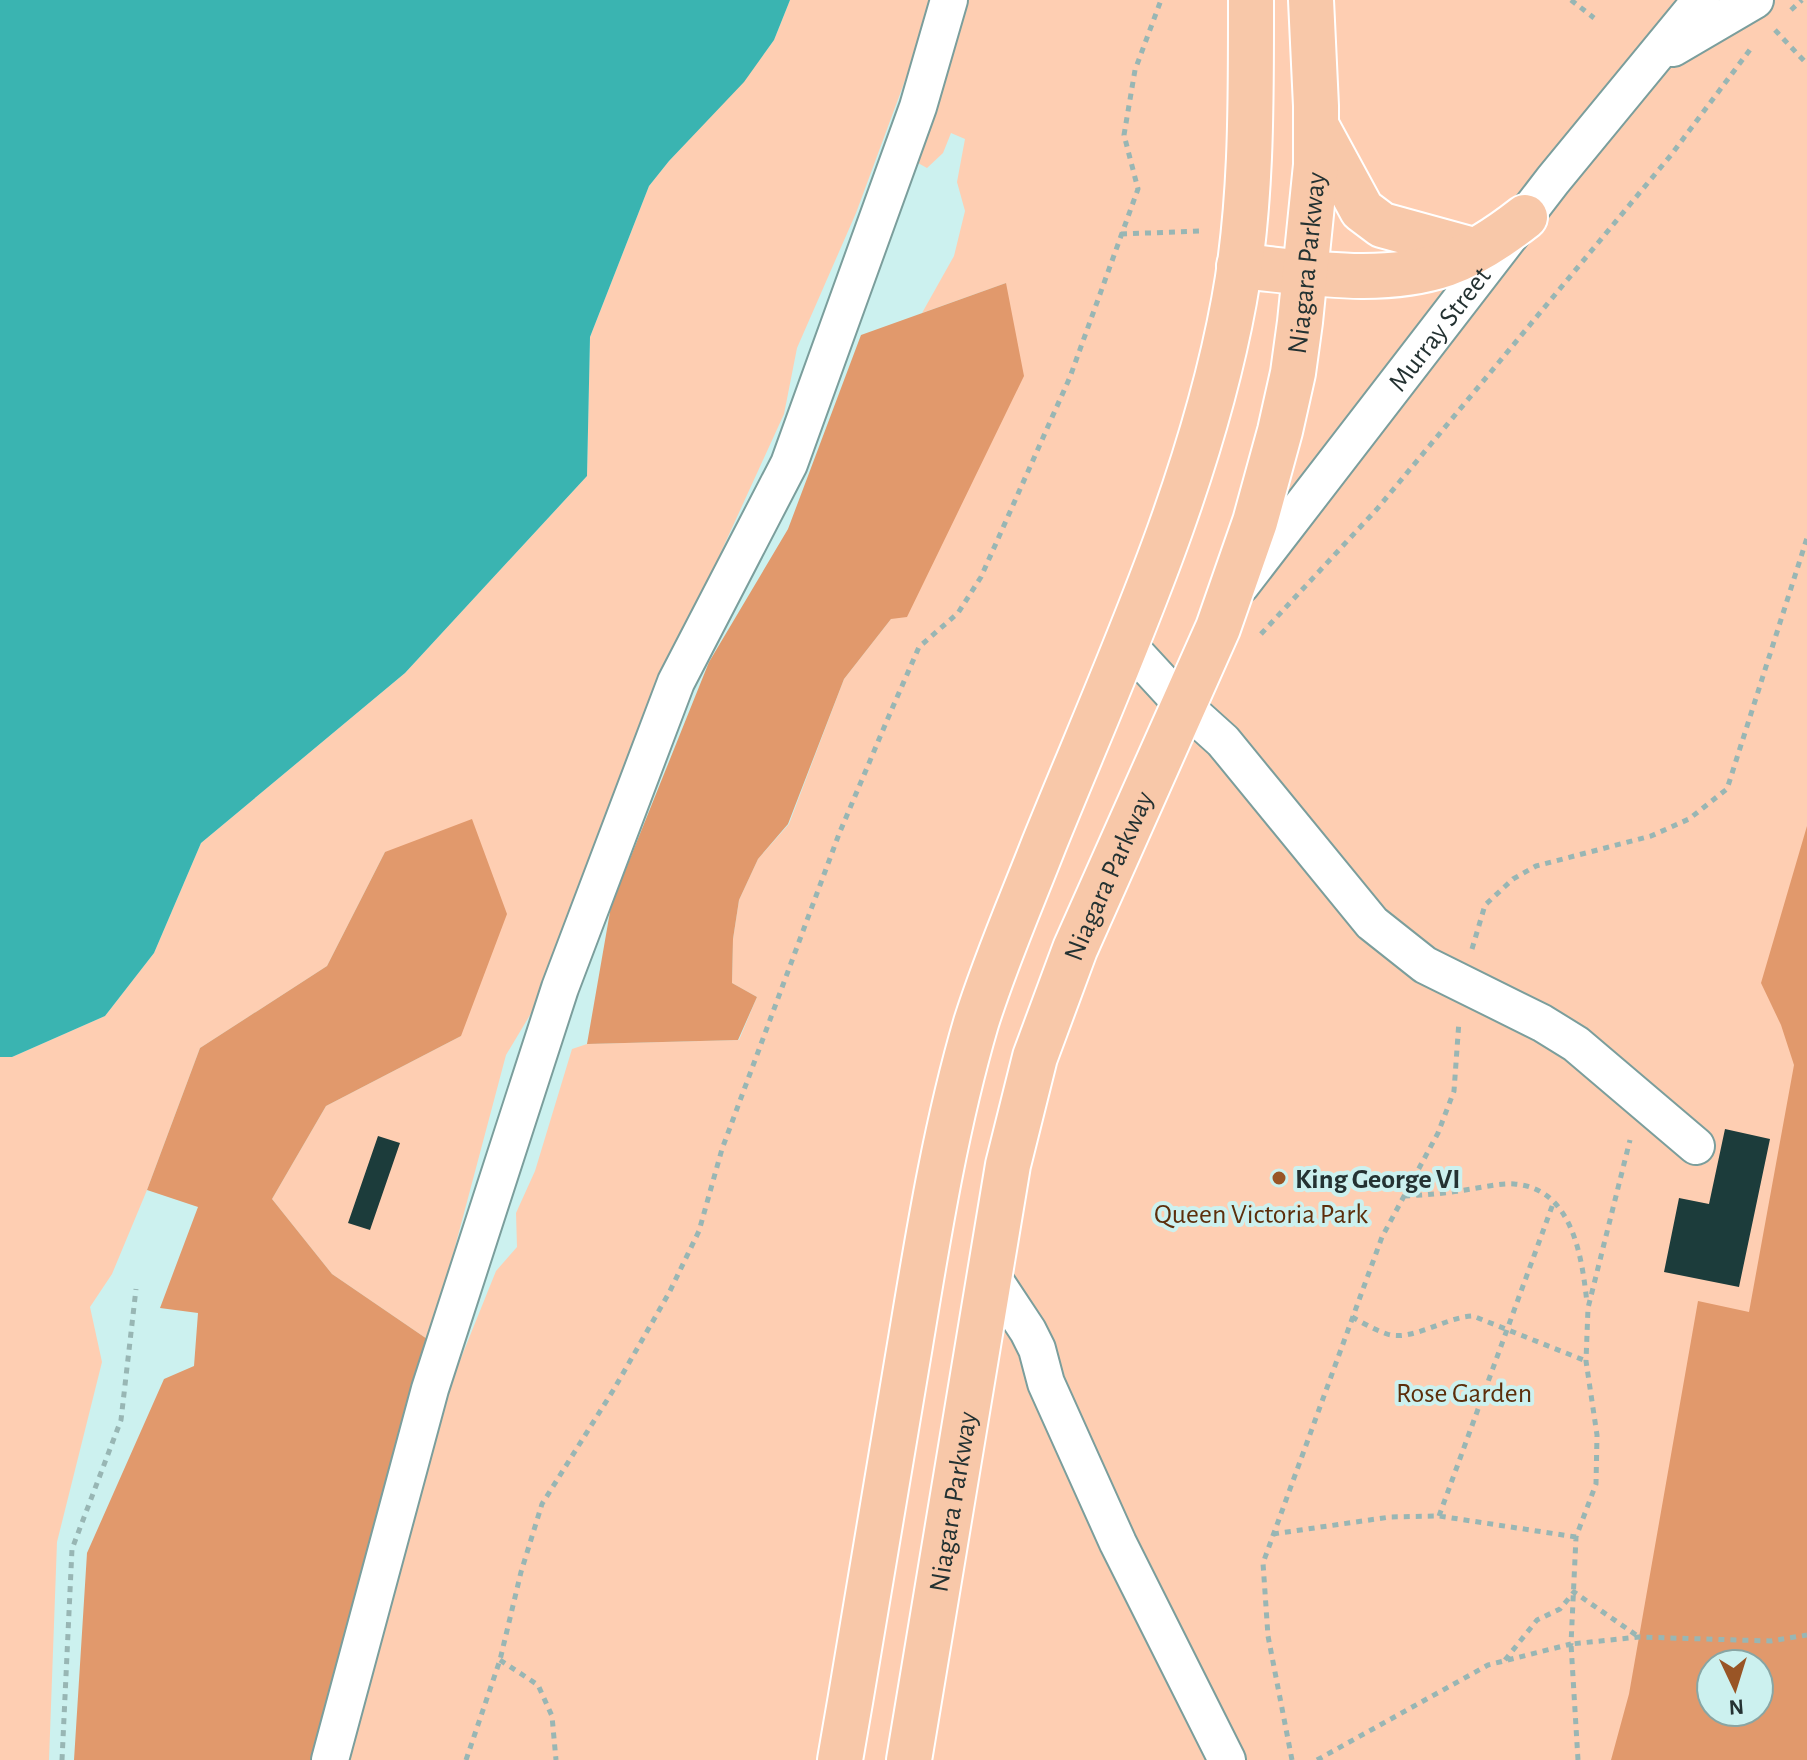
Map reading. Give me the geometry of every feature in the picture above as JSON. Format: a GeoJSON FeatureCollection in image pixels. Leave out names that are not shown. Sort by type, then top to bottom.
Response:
{"type":"FeatureCollection","features":[{"type":"Feature","properties":{"kind":"main road"},"geometry":{"type":"LineString","coordinates":[[840,1760],[949,1123],[996,964],[1162,549],[1190,470],[1226,338],[1239,266],[1251,112],[1251,0]]}},
{"type":"Feature","properties":{"kind":"main road","name":"Niagara Parkway"},"geometry":{"type":"LineString","coordinates":[[909,1760],[1008,1165],[1035,1057],[1075,949],[1228,602],[1280,431],[1293,373],[1316,165],[1311,0]]}},
{"type":"Feature","properties":{"kind":"main road"},"geometry":{"type":"LineString","coordinates":[[1316,126],[1362,210],[1382,225],[1473,250]]}},
{"type":"Feature","properties":{"kind":"main road"},"geometry":{"type":"LineString","coordinates":[[1239,266],[1380,275],[1416,273],[1449,263],[1499,237],[1525,217]]}},
{"type":"Feature","properties":{"kind":"street"},"geometry":{"type":"LineString","coordinates":[[330,1760],[430,1389],[560,988],[676,682],[789,464],[918,107],[949,0]]}},
{"type":"Feature","properties":{"kind":"street","name":"Murray Street"},"geometry":{"type":"LineString","coordinates":[[1228,602],[1553,180],[1701,0]]}},
{"type":"Feature","properties":{"kind":"street","name":"Murray Street"},"geometry":{"type":"LineString","coordinates":[[1654,59],[1767,17]]}},
{"type":"Feature","properties":{"kind":"street"},"geometry":{"type":"LineString","coordinates":[[1125,642],[1183,705],[1223,741],[1372,923],[1425,965],[1542,1023],[1576,1044],[1696,1146]]}},
{"type":"Feature","properties":{"kind":"street"},"geometry":{"type":"LineString","coordinates":[[991,1275],[1037,1349],[1046,1383],[1118,1543],[1227,1760]]}},
{"type":"Feature","properties":{"kind":"path"},"geometry":{"type":"LineString","coordinates":[[466,1760],[500,1660],[521,1572],[542,1504],[622,1375],[669,1293],[699,1231],[722,1149],[839,834],[919,647],[958,613],[981,577],[1070,377],[1138,189],[1124,135],[1135,70],[1161,0]]}},
{"type":"Feature","properties":{"kind":"path"},"geometry":{"type":"LineString","coordinates":[[1571,0],[1594,18]]}},
{"type":"Feature","properties":{"kind":"path"},"geometry":{"type":"LineString","coordinates":[[1802,0],[1767,17],[1807,64]]}},
{"type":"Feature","properties":{"kind":"path"},"geometry":{"type":"LineString","coordinates":[[1259,636],[1377,509],[1671,155],[1756,42]]}},
{"type":"Feature","properties":{"kind":"path"},"geometry":{"type":"LineString","coordinates":[[1121,234],[1211,231]]}},
{"type":"Feature","properties":{"kind":"path"},"geometry":{"type":"LineString","coordinates":[[1292,1760],[1268,1636],[1263,1563],[1382,1237],[1438,1133],[1454,1091],[1461,982],[1485,905],[1513,879],[1536,866],[1651,836],[1689,819],[1727,789],[1807,538]]}},
{"type":"Feature","properties":{"kind":"path"},"geometry":{"type":"LineString","coordinates":[[1275,619],[1278,604]]}},
{"type":"Feature","properties":{"kind":"path"},"geometry":{"type":"LineString","coordinates":[[1588,1308],[1640,1100]]}},
{"type":"Feature","properties":{"kind":"path"},"geometry":{"type":"LineString","coordinates":[[1404,1196],[1515,1184],[1536,1190],[1554,1201],[1568,1219],[1583,1267],[1588,1308],[1586,1361],[1597,1435],[1596,1484],[1576,1537],[1571,1644],[1578,1760]]}},
{"type":"Feature","properties":{"kind":"path"},"geometry":{"type":"LineString","coordinates":[[1439,1516],[1554,1201]]}},
{"type":"Feature","properties":{"kind":"path"},"geometry":{"type":"LineString","coordinates":[[62,1760],[72,1549],[121,1420],[136,1289]]}},
{"type":"Feature","properties":{"kind":"path"},"geometry":{"type":"LineString","coordinates":[[1352,1317],[1388,1335],[1405,1335],[1457,1317],[1473,1316],[1586,1361]]}},
{"type":"Feature","properties":{"kind":"path"},"geometry":{"type":"LineString","coordinates":[[1273,1534],[1390,1517],[1439,1516],[1576,1537]]}},
{"type":"Feature","properties":{"kind":"path"},"geometry":{"type":"LineString","coordinates":[[1574,1592],[1639,1637]]}},
{"type":"Feature","properties":{"kind":"path"},"geometry":{"type":"LineString","coordinates":[[1505,1661],[1537,1620],[1560,1609],[1574,1592]]}},
{"type":"Feature","properties":{"kind":"path"},"geometry":{"type":"LineString","coordinates":[[1317,1760],[1488,1665],[1571,1644],[1639,1637],[1771,1641],[1807,1635]]}},
{"type":"Feature","properties":{"kind":"path"},"geometry":{"type":"LineString","coordinates":[[500,1660],[538,1685],[552,1716],[556,1760]]}},
{"type":"Feature","properties":{"kind":"green space"},"geometry":{"type":"Polygon","coordinates":[[[790,0],[929,0],[910,67],[856,213],[797,348],[784,414],[663,679],[542,995],[506,1055],[430,1341],[332,1274],[272,1199],[326,1106],[461,1036],[385,852],[327,966],[200,1048],[112,1274],[90,1307],[102,1362],[57,1542],[49,1760],[0,1760],[0,1057],[12,1057],[105,1016],[154,953],[201,843],[405,673],[587,476],[590,337],[649,186],[744,81],[774,40],[790,0]]]}},
{"type":"Feature","properties":{"kind":"green space","name":"Queen Victoria Park"},"geometry":{"type":"Polygon","coordinates":[[[965,0],[1807,0],[1807,1760],[343,1760],[430,1435],[496,1271],[517,1247],[516,1213],[535,1171],[572,1049],[587,1044],[739,1040],[757,997],[732,983],[733,939],[739,900],[758,859],[789,824],[844,679],[891,619],[1006,283],[922,313],[954,256],[965,211],[957,182],[965,139],[951,133],[943,153],[927,168],[918,163],[944,86],[965,0]]]}},
{"type":"Feature","properties":{"kind":"shaded area"},"geometry":{"type":"Polygon","coordinates":[[[1006,283],[1024,376],[907,617],[891,619],[844,679],[788,824],[758,859],[739,900],[733,939],[732,983],[757,997],[738,1040],[587,1044],[611,906],[709,662],[788,529],[861,335],[1006,283]]]}},
{"type":"Feature","properties":{"kind":"shaded area"},"geometry":{"type":"Polygon","coordinates":[[[472,819],[507,914],[461,1036],[326,1106],[272,1199],[332,1274],[430,1341],[314,1760],[74,1760],[87,1553],[164,1379],[194,1366],[198,1313],[160,1308],[198,1207],[147,1190],[200,1048],[327,966],[385,852],[472,819]]]}},
{"type":"Feature","properties":{"kind":"shaded area"},"geometry":{"type":"Polygon","coordinates":[[[1807,826],[1807,1760],[1611,1760],[1629,1694],[1698,1301],[1749,1312],[1794,1065],[1781,1025],[1761,983],[1807,826]]]}},
{"type":"Feature","properties":{"kind":"water"},"geometry":{"type":"Polygon","coordinates":[[[0,0],[790,0],[774,40],[744,82],[649,186],[590,337],[587,476],[405,673],[201,843],[154,953],[105,1016],[12,1057],[0,1057],[0,0]]]}},
{"type":"Feature","properties":{"kind":"building"},"geometry":{"type":"Polygon","coordinates":[[[1725,1129],[1770,1139],[1739,1287],[1664,1272],[1679,1198],[1709,1204],[1725,1129]]]}},
{"type":"Feature","properties":{"kind":"building"},"geometry":{"type":"Polygon","coordinates":[[[378,1136],[400,1143],[370,1230],[348,1223],[378,1136]]]}},
{"type":"Feature","properties":{"kind":"place","name":"King George VI"},"geometry":{"type":"Point","coordinates":[1279,1178]}},
{"type":"Feature","properties":{"kind":"park label","name":"Rose Garden"},"geometry":{"type":"Point","coordinates":[1464,1392]}}]}
